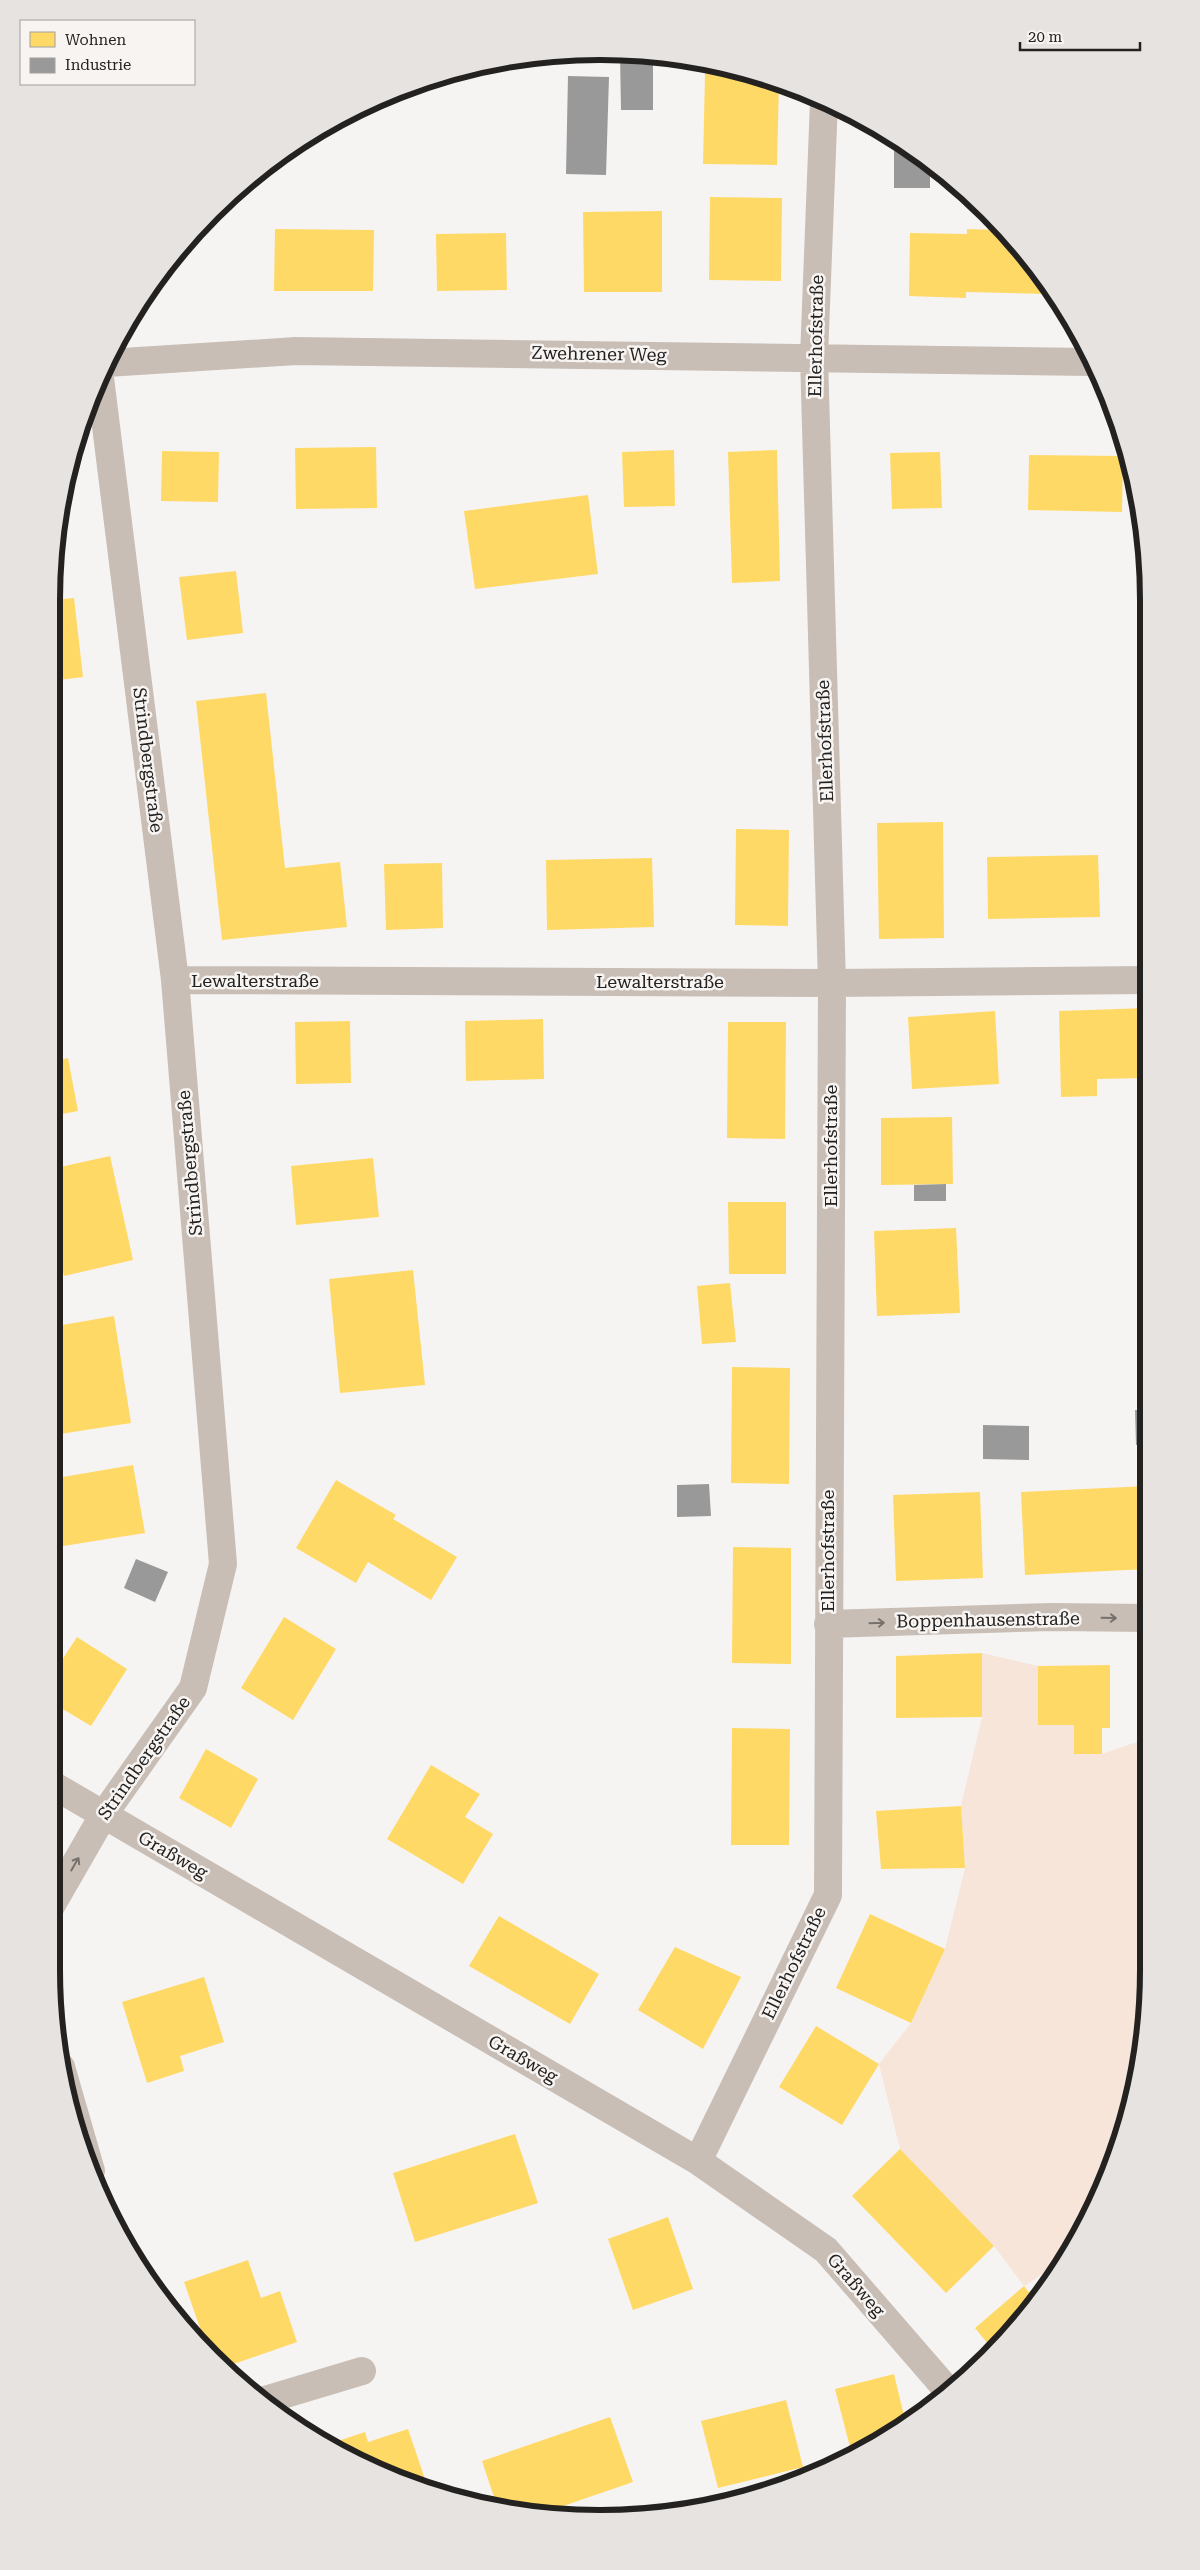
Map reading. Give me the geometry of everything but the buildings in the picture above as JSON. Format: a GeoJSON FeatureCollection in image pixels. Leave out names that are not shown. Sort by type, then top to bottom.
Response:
{"type":"FeatureCollection","features":[{"type":"Feature","properties":{"kind":"street","name":"Ellerhofstraße"},"geometry":{"type":"LineString","coordinates":[[698,2161],[828,1895],[832,983],[814,357],[824,109]]}},
{"type":"Feature","properties":{"kind":"street","name":"Zwehrener Weg"},"geometry":{"type":"LineString","coordinates":[[115,362],[296,351],[1084,362]]}},
{"type":"Feature","properties":{"kind":"street","name":"Strindbergstraße"},"geometry":{"type":"LineString","coordinates":[[60,1890],[104,1814],[193,1688],[223,1564],[175,980],[102,392]]}},
{"type":"Feature","properties":{"kind":"street","name":"Lewalterstraße"},"geometry":{"type":"LineString","coordinates":[[175,980],[832,983],[1140,980]]}},
{"type":"Feature","properties":{"kind":"street","name":"Boppenhausenstraße"},"geometry":{"type":"LineString","coordinates":[[828,1624],[1051,1617],[1140,1618]]}},
{"type":"Feature","properties":{"kind":"street","name":"Graßweg"},"geometry":{"type":"LineString","coordinates":[[60,1789],[698,2161],[826,2250],[943,2386]]}},
{"type":"Feature","properties":{"kind":"street"},"geometry":{"type":"LineString","coordinates":[[271,2398],[362,2371]]}},
{"type":"Feature","properties":{"kind":"shaded area"},"geometry":{"type":"Polygon","coordinates":[[[982,1653],[1038,1666],[1038,1725],[1074,1725],[1074,1754],[1102,1754],[1140,1741],[1139,2005],[1130,2075],[1122,2110],[1111,2144],[1099,2177],[1084,2209],[1068,2240],[1049,2270],[1024,2286],[994,2246],[900,2149],[879,2064],[911,2023],[945,1949],[965,1868],[961,1806],[982,1717],[982,1653]]]}}]}
